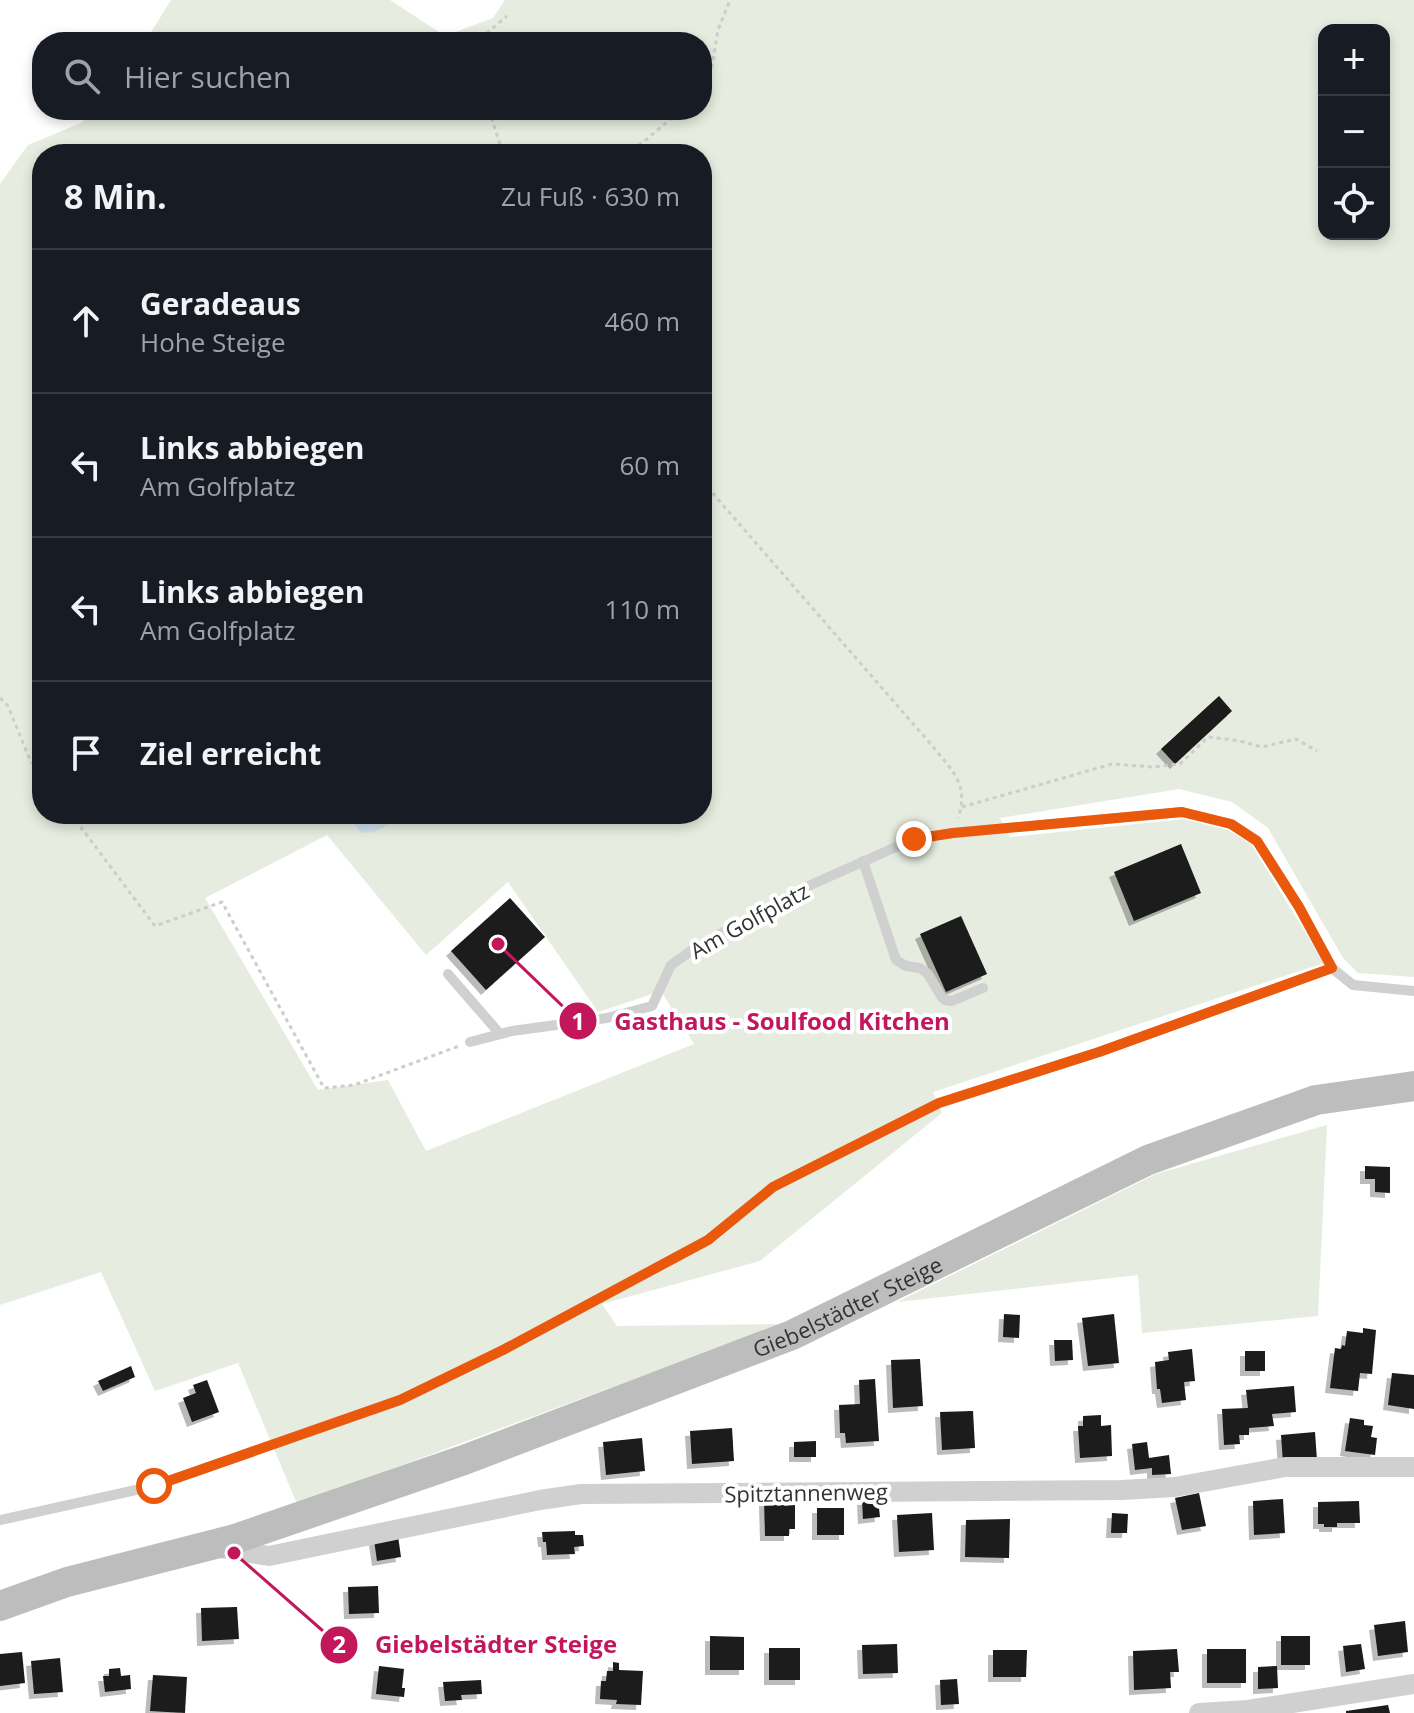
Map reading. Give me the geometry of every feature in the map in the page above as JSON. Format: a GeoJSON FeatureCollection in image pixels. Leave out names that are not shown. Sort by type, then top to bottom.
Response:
{"type":"FeatureCollection","features":[{"type":"Feature","properties":{"kind":"main road","name":"Giebelstädter Steige"},"geometry":{"type":"LineString","coordinates":[[0,1606],[67,1582],[235,1539],[464,1460],[792,1335],[1148,1160],[1316,1100],[1414,1086]]}},
{"type":"Feature","properties":{"kind":"street","name":"Spitztannenweg"},"geometry":{"type":"LineString","coordinates":[[203,1547],[269,1556],[581,1494],[1122,1490],[1175,1487],[1285,1467],[1414,1467]]}},
{"type":"Feature","properties":{"kind":"street"},"geometry":{"type":"LineString","coordinates":[[1199,1713],[1248,1710],[1414,1684]]}},
{"type":"Feature","properties":{"kind":"lane","name":"Am Golfplatz"},"geometry":{"type":"LineString","coordinates":[[470,1042],[500,1034],[607,1018],[652,1006],[671,965],[695,948],[797,891],[914,839],[1182,812],[1231,824],[1257,841],[1299,907],[1332,968]]}},
{"type":"Feature","properties":{"kind":"lane"},"geometry":{"type":"LineString","coordinates":[[863,861],[896,960],[928,974],[945,1000],[952,1001],[983,988]]}},
{"type":"Feature","properties":{"kind":"lane"},"geometry":{"type":"LineString","coordinates":[[0,1520],[154,1486],[400,1400],[503,1350],[708,1240],[773,1187],[939,1103],[1099,1052],[1332,968],[1353,985],[1414,991]]}},
{"type":"Feature","properties":{"kind":"lane"},"geometry":{"type":"LineString","coordinates":[[448,974],[500,1034]]}},
{"type":"Feature","properties":{"kind":"path"},"geometry":{"type":"LineString","coordinates":[[712,66],[718,30],[730,0]]}},
{"type":"Feature","properties":{"kind":"path"},"geometry":{"type":"LineString","coordinates":[[488,32],[507,16]]}},
{"type":"Feature","properties":{"kind":"path"},"geometry":{"type":"LineString","coordinates":[[492,120],[500,144]]}},
{"type":"Feature","properties":{"kind":"path"},"geometry":{"type":"LineString","coordinates":[[640,144],[669,120]]}},
{"type":"Feature","properties":{"kind":"path"},"geometry":{"type":"LineString","coordinates":[[712,493],[960,781],[962,807],[953,833]]}},
{"type":"Feature","properties":{"kind":"path"},"geometry":{"type":"LineString","coordinates":[[0,698],[8,706],[32,763]]}},
{"type":"Feature","properties":{"kind":"path"},"geometry":{"type":"LineString","coordinates":[[962,807],[1112,764],[1153,767],[1180,764],[1208,737],[1262,747],[1296,739],[1317,751]]}},
{"type":"Feature","properties":{"kind":"path"},"geometry":{"type":"LineString","coordinates":[[78,824],[155,926],[222,902],[324,1088],[354,1085],[470,1042]]}},
{"type":"Feature","properties":{"kind":"shaded area"},"geometry":{"type":"Polygon","coordinates":[[[171,0],[390,0],[439,32],[151,32],[171,0]]]}},
{"type":"Feature","properties":{"kind":"shaded area"},"geometry":{"type":"Polygon","coordinates":[[[505,0],[1414,0],[1414,977],[1358,973],[1343,958],[1268,828],[1232,802],[1179,789],[1000,818],[1010,837],[1184,819],[1228,830],[1251,844],[1324,963],[933,1092],[942,1113],[760,1261],[602,1304],[617,1326],[782,1324],[297,1504],[238,1363],[155,1391],[101,1272],[0,1305],[0,184],[28,145],[84,120],[712,120],[712,32],[456,32],[493,18],[505,0]],[[327,835],[205,898],[318,1090],[388,1080],[426,1151],[694,1044],[661,991],[598,1012],[508,882],[426,955],[327,835]]]}},
{"type":"Feature","properties":{"kind":"shaded area"},"geometry":{"type":"Polygon","coordinates":[[[1327,1125],[1318,1316],[1142,1333],[1138,1275],[897,1302],[1156,1174],[1327,1125]]]}},
{"type":"Feature","properties":{"kind":"water"},"geometry":{"type":"Polygon","coordinates":[[[354,824],[389,824],[374,832],[361,833],[354,824]]]}},
{"type":"Feature","properties":{"kind":"building"},"geometry":{"type":"Polygon","coordinates":[[[1219,696],[1232,711],[1175,764],[1161,749],[1219,696]]]}},
{"type":"Feature","properties":{"kind":"building"},"geometry":{"type":"Polygon","coordinates":[[[1181,844],[1201,893],[1134,921],[1114,872],[1181,844]]]}},
{"type":"Feature","properties":{"kind":"building"},"geometry":{"type":"Polygon","coordinates":[[[510,898],[545,937],[486,990],[451,951],[510,898]]]}},
{"type":"Feature","properties":{"kind":"building"},"geometry":{"type":"Polygon","coordinates":[[[961,916],[987,974],[946,992],[920,934],[961,916]]]}},
{"type":"Feature","properties":{"kind":"building"},"geometry":{"type":"Polygon","coordinates":[[[1365,1166],[1390,1167],[1390,1193],[1375,1192],[1375,1179],[1365,1179],[1365,1166]]]}},
{"type":"Feature","properties":{"kind":"building"},"geometry":{"type":"Polygon","coordinates":[[[1004,1314],[1020,1315],[1019,1338],[1003,1337],[1004,1314]]]}},
{"type":"Feature","properties":{"kind":"building"},"geometry":{"type":"Polygon","coordinates":[[[1114,1314],[1119,1363],[1088,1366],[1082,1318],[1114,1314]]]}},
{"type":"Feature","properties":{"kind":"building"},"geometry":{"type":"Polygon","coordinates":[[[1363,1328],[1376,1330],[1372,1374],[1360,1373],[1358,1391],[1330,1388],[1335,1348],[1345,1346],[1347,1331],[1363,1333],[1363,1328]]]}},
{"type":"Feature","properties":{"kind":"building"},"geometry":{"type":"Polygon","coordinates":[[[1054,1340],[1072,1340],[1073,1360],[1055,1361],[1054,1340]]]}},
{"type":"Feature","properties":{"kind":"building"},"geometry":{"type":"Polygon","coordinates":[[[1192,1349],[1195,1381],[1184,1382],[1186,1400],[1162,1403],[1160,1389],[1157,1389],[1155,1362],[1169,1360],[1168,1352],[1192,1349]]]}},
{"type":"Feature","properties":{"kind":"building"},"geometry":{"type":"Polygon","coordinates":[[[1245,1351],[1265,1351],[1265,1371],[1245,1371],[1245,1351]]]}},
{"type":"Feature","properties":{"kind":"building"},"geometry":{"type":"Polygon","coordinates":[[[920,1359],[923,1406],[893,1408],[891,1360],[920,1359]]]}},
{"type":"Feature","properties":{"kind":"building"},"geometry":{"type":"Polygon","coordinates":[[[131,1366],[135,1377],[103,1391],[98,1381],[131,1366]]]}},
{"type":"Feature","properties":{"kind":"building"},"geometry":{"type":"Polygon","coordinates":[[[1392,1373],[1414,1375],[1414,1409],[1388,1405],[1392,1373]]]}},
{"type":"Feature","properties":{"kind":"building"},"geometry":{"type":"Polygon","coordinates":[[[875,1379],[879,1441],[846,1443],[845,1433],[840,1433],[839,1405],[860,1404],[859,1380],[875,1379]]]}},
{"type":"Feature","properties":{"kind":"building"},"geometry":{"type":"Polygon","coordinates":[[[207,1380],[219,1412],[192,1422],[183,1398],[196,1393],[193,1385],[207,1380]]]}},
{"type":"Feature","properties":{"kind":"building"},"geometry":{"type":"Polygon","coordinates":[[[1294,1386],[1296,1412],[1272,1414],[1274,1426],[1249,1428],[1249,1435],[1239,1435],[1240,1444],[1224,1445],[1222,1409],[1248,1408],[1246,1390],[1294,1386]]]}},
{"type":"Feature","properties":{"kind":"building"},"geometry":{"type":"Polygon","coordinates":[[[973,1411],[975,1448],[942,1450],[940,1412],[973,1411]]]}},
{"type":"Feature","properties":{"kind":"building"},"geometry":{"type":"Polygon","coordinates":[[[1101,1415],[1101,1426],[1111,1425],[1112,1456],[1080,1458],[1078,1426],[1083,1426],[1083,1416],[1101,1415]]]}},
{"type":"Feature","properties":{"kind":"building"},"geometry":{"type":"Polygon","coordinates":[[[1350,1418],[1364,1420],[1364,1425],[1373,1426],[1371,1437],[1377,1438],[1375,1455],[1345,1451],[1350,1418]]]}},
{"type":"Feature","properties":{"kind":"building"},"geometry":{"type":"Polygon","coordinates":[[[732,1428],[734,1461],[692,1464],[690,1431],[732,1428]]]}},
{"type":"Feature","properties":{"kind":"building"},"geometry":{"type":"Polygon","coordinates":[[[1315,1432],[1317,1460],[1283,1463],[1281,1435],[1315,1432]]]}},
{"type":"Feature","properties":{"kind":"building"},"geometry":{"type":"Polygon","coordinates":[[[642,1438],[645,1471],[606,1475],[603,1442],[642,1438]]]}},
{"type":"Feature","properties":{"kind":"building"},"geometry":{"type":"Polygon","coordinates":[[[816,1441],[816,1457],[794,1457],[794,1442],[816,1441]]]}},
{"type":"Feature","properties":{"kind":"building"},"geometry":{"type":"Polygon","coordinates":[[[1147,1442],[1149,1458],[1169,1455],[1171,1474],[1152,1475],[1152,1468],[1135,1470],[1132,1444],[1147,1442]]]}},
{"type":"Feature","properties":{"kind":"building"},"geometry":{"type":"Polygon","coordinates":[[[1199,1493],[1206,1526],[1182,1530],[1175,1498],[1199,1493]]]}},
{"type":"Feature","properties":{"kind":"building"},"geometry":{"type":"Polygon","coordinates":[[[878,1499],[880,1517],[863,1519],[862,1500],[878,1499]]]}},
{"type":"Feature","properties":{"kind":"building"},"geometry":{"type":"Polygon","coordinates":[[[1283,1499],[1285,1533],[1254,1535],[1253,1501],[1283,1499]]]}},
{"type":"Feature","properties":{"kind":"building"},"geometry":{"type":"Polygon","coordinates":[[[764,1501],[795,1501],[795,1529],[789,1529],[789,1536],[765,1536],[764,1501]]]}},
{"type":"Feature","properties":{"kind":"building"},"geometry":{"type":"Polygon","coordinates":[[[1359,1501],[1360,1523],[1337,1523],[1337,1527],[1318,1524],[1318,1502],[1359,1501]]]}},
{"type":"Feature","properties":{"kind":"building"},"geometry":{"type":"Polygon","coordinates":[[[817,1508],[844,1508],[844,1535],[817,1535],[817,1508]]]}},
{"type":"Feature","properties":{"kind":"building"},"geometry":{"type":"Polygon","coordinates":[[[932,1513],[934,1550],[899,1552],[897,1515],[932,1513]]]}},
{"type":"Feature","properties":{"kind":"building"},"geometry":{"type":"Polygon","coordinates":[[[1112,1513],[1128,1514],[1127,1533],[1111,1533],[1112,1513]]]}},
{"type":"Feature","properties":{"kind":"building"},"geometry":{"type":"Polygon","coordinates":[[[1010,1519],[1009,1558],[965,1557],[966,1520],[1010,1519]]]}},
{"type":"Feature","properties":{"kind":"building"},"geometry":{"type":"Polygon","coordinates":[[[575,1531],[575,1535],[583,1535],[584,1546],[574,1547],[575,1554],[547,1555],[542,1532],[575,1531]]]}},
{"type":"Feature","properties":{"kind":"building"},"geometry":{"type":"Polygon","coordinates":[[[398,1536],[401,1557],[377,1561],[374,1540],[398,1536]]]}},
{"type":"Feature","properties":{"kind":"building"},"geometry":{"type":"Polygon","coordinates":[[[378,1586],[379,1613],[349,1614],[348,1587],[378,1586]]]}},
{"type":"Feature","properties":{"kind":"building"},"geometry":{"type":"Polygon","coordinates":[[[237,1607],[239,1639],[202,1641],[201,1608],[237,1607]]]}},
{"type":"Feature","properties":{"kind":"building"},"geometry":{"type":"Polygon","coordinates":[[[1405,1621],[1408,1652],[1378,1656],[1374,1625],[1405,1621]]]}},
{"type":"Feature","properties":{"kind":"building"},"geometry":{"type":"Polygon","coordinates":[[[710,1636],[744,1637],[744,1670],[710,1670],[710,1636]]]}},
{"type":"Feature","properties":{"kind":"building"},"geometry":{"type":"Polygon","coordinates":[[[1281,1636],[1310,1636],[1310,1665],[1281,1665],[1281,1636]]]}},
{"type":"Feature","properties":{"kind":"building"},"geometry":{"type":"Polygon","coordinates":[[[897,1644],[898,1673],[863,1674],[862,1645],[897,1644]]]}},
{"type":"Feature","properties":{"kind":"building"},"geometry":{"type":"Polygon","coordinates":[[[1361,1644],[1365,1669],[1346,1672],[1343,1646],[1361,1644]]]}},
{"type":"Feature","properties":{"kind":"building"},"geometry":{"type":"Polygon","coordinates":[[[769,1648],[800,1648],[800,1680],[769,1680],[769,1648]]]}},
{"type":"Feature","properties":{"kind":"building"},"geometry":{"type":"Polygon","coordinates":[[[1177,1649],[1179,1672],[1170,1672],[1171,1688],[1134,1690],[1133,1651],[1177,1649]]]}},
{"type":"Feature","properties":{"kind":"building"},"geometry":{"type":"Polygon","coordinates":[[[1207,1649],[1246,1649],[1246,1683],[1207,1683],[1207,1649]]]}},
{"type":"Feature","properties":{"kind":"building"},"geometry":{"type":"Polygon","coordinates":[[[993,1650],[1027,1650],[1026,1677],[993,1677],[993,1650]]]}},
{"type":"Feature","properties":{"kind":"building"},"geometry":{"type":"Polygon","coordinates":[[[22,1652],[25,1683],[0,1686],[0,1654],[22,1652]]]}},
{"type":"Feature","properties":{"kind":"building"},"geometry":{"type":"Polygon","coordinates":[[[60,1658],[63,1692],[34,1694],[31,1661],[60,1658]]]}},
{"type":"Feature","properties":{"kind":"building"},"geometry":{"type":"Polygon","coordinates":[[[613,1662],[619,1663],[619,1670],[643,1671],[641,1705],[616,1704],[617,1700],[600,1699],[601,1681],[606,1681],[607,1671],[613,1671],[613,1662]]]}},
{"type":"Feature","properties":{"kind":"building"},"geometry":{"type":"Polygon","coordinates":[[[379,1666],[404,1669],[404,1697],[376,1694],[379,1666]]]}},
{"type":"Feature","properties":{"kind":"building"},"geometry":{"type":"Polygon","coordinates":[[[1277,1666],[1278,1688],[1258,1689],[1258,1667],[1277,1666]]]}},
{"type":"Feature","properties":{"kind":"building"},"geometry":{"type":"Polygon","coordinates":[[[120,1668],[121,1676],[130,1675],[131,1689],[105,1692],[103,1676],[109,1676],[109,1669],[120,1668]]]}},
{"type":"Feature","properties":{"kind":"building"},"geometry":{"type":"Polygon","coordinates":[[[153,1675],[187,1677],[185,1713],[150,1711],[153,1675]]]}},
{"type":"Feature","properties":{"kind":"building"},"geometry":{"type":"Polygon","coordinates":[[[957,1679],[959,1704],[941,1705],[940,1680],[957,1679]]]}},
{"type":"Feature","properties":{"kind":"building"},"geometry":{"type":"Polygon","coordinates":[[[481,1680],[482,1694],[461,1695],[462,1700],[445,1701],[443,1682],[481,1680]]]}},
{"type":"Feature","properties":{"kind":"building"},"geometry":{"type":"Polygon","coordinates":[[[1388,1705],[1390,1713],[1346,1713],[1346,1711],[1388,1705]]]}},
{"type":"Feature","properties":{"kind":"place","name":"Gasthaus - Soulfood Kitchen"},"geometry":{"type":"Point","coordinates":[498,944]}},
{"type":"Feature","properties":{"kind":"place","name":"Giebelstädter Steige"},"geometry":{"type":"Point","coordinates":[234,1553]}},
{"type":"Feature","properties":{"kind":"route"},"geometry":{"type":"LineString","coordinates":[[154,1486],[400,1400],[503,1350],[708,1240],[773,1187],[939,1103],[1099,1052],[1332,968],[1299,907],[1257,841],[1231,824],[1182,812],[914,839]]}}]}
